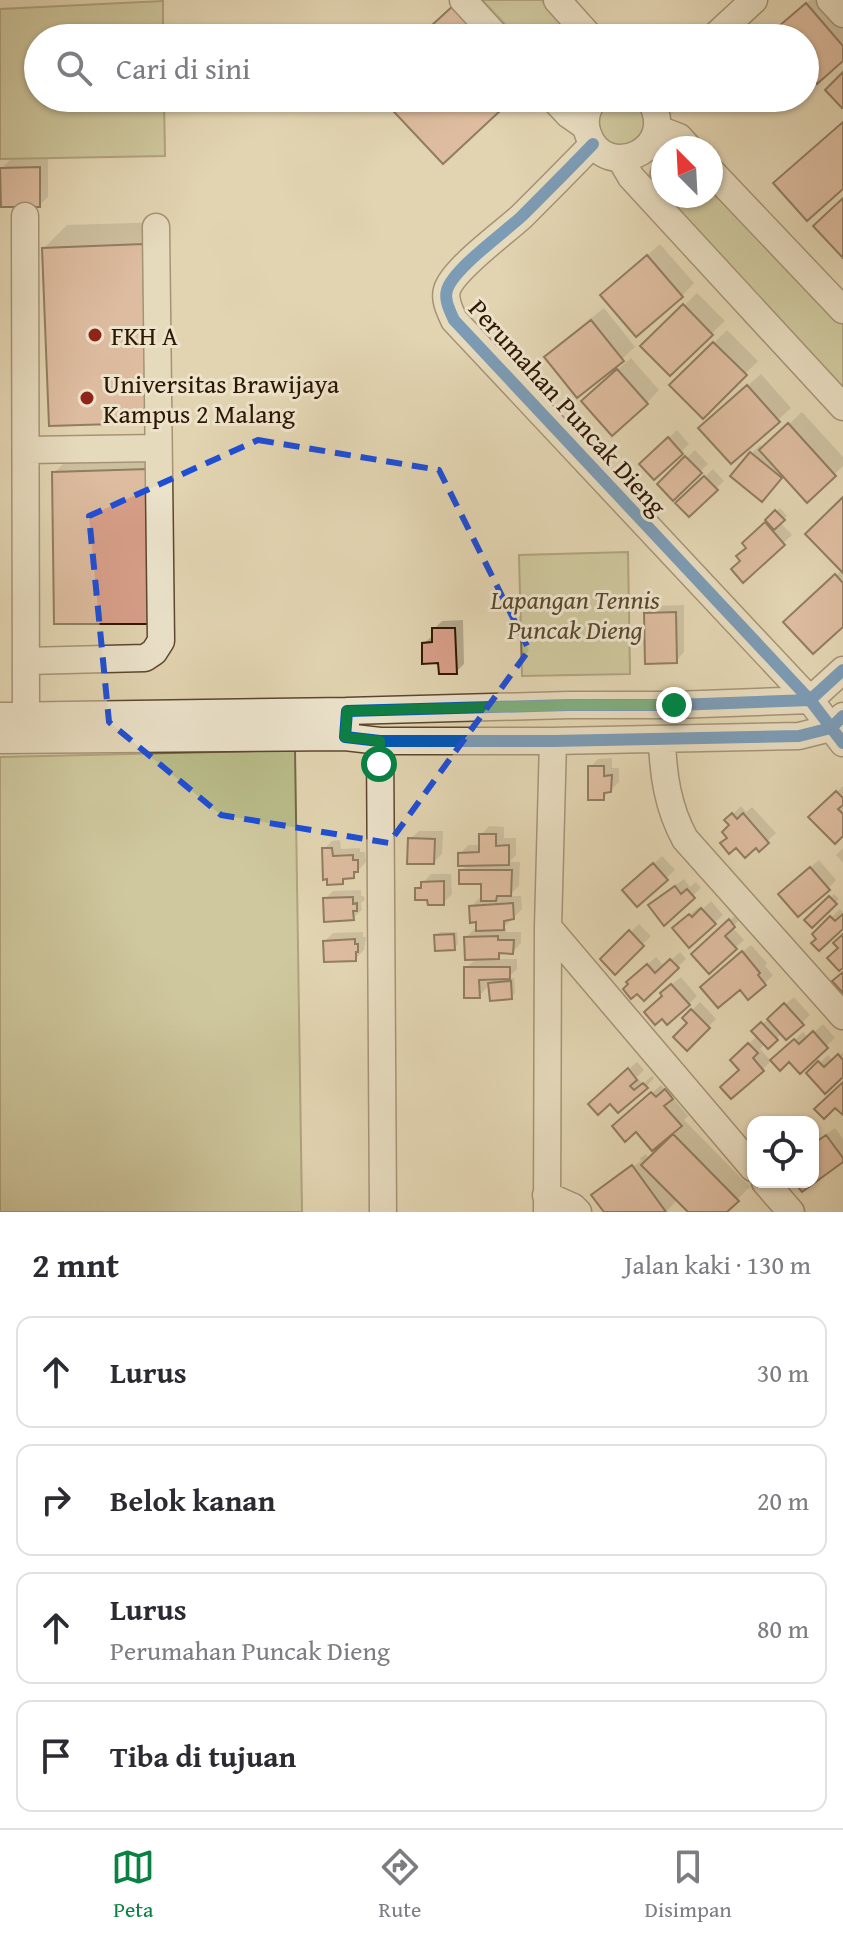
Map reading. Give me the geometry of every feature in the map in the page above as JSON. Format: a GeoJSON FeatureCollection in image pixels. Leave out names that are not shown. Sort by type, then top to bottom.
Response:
{"type":"FeatureCollection","features":[{"type":"Feature","properties":{"kind":"street"},"geometry":{"type":"LineString","coordinates":[[463,0],[485,24]]}},
{"type":"Feature","properties":{"kind":"street"},"geometry":{"type":"LineString","coordinates":[[557,0],[578,24]]}},
{"type":"Feature","properties":{"kind":"street"},"geometry":{"type":"LineString","coordinates":[[728,24],[754,0]]}},
{"type":"Feature","properties":{"kind":"street"},"geometry":{"type":"LineString","coordinates":[[830,0],[843,14]]}},
{"type":"Feature","properties":{"kind":"street"},"geometry":{"type":"LineString","coordinates":[[566,112],[601,152],[620,158],[630,157],[648,147],[658,129],[656,112]]}},
{"type":"Feature","properties":{"kind":"street"},"geometry":{"type":"LineString","coordinates":[[587,112],[590,136]]}},
{"type":"Feature","properties":{"kind":"street"},"geometry":{"type":"LineString","coordinates":[[658,129],[676,136]]}},
{"type":"Feature","properties":{"kind":"street","name":"Perumahan Puncak Dieng"},"geometry":{"type":"LineString","coordinates":[[590,136],[521,217],[453,279],[446,292],[447,305],[454,320],[839,729]]}},
{"type":"Feature","properties":{"kind":"street"},"geometry":{"type":"LineString","coordinates":[[620,158],[631,177],[843,407]]}},
{"type":"Feature","properties":{"kind":"street"},"geometry":{"type":"LineString","coordinates":[[723,184],[843,310]]}},
{"type":"Feature","properties":{"kind":"street"},"geometry":{"type":"LineString","coordinates":[[25,216],[27,661],[13,716],[810,700],[843,670]]}},
{"type":"Feature","properties":{"kind":"street"},"geometry":{"type":"LineString","coordinates":[[27,661],[145,658],[154,652],[161,641],[156,227]]}},
{"type":"Feature","properties":{"kind":"street"},"geometry":{"type":"LineString","coordinates":[[27,450],[158,448]]}},
{"type":"Feature","properties":{"kind":"street"},"geometry":{"type":"LineString","coordinates":[[345,737],[347,711]]}},
{"type":"Feature","properties":{"kind":"street"},"geometry":{"type":"LineString","coordinates":[[0,740],[345,737],[380,741],[662,740],[799,736],[839,729]]}},
{"type":"Feature","properties":{"kind":"street"},"geometry":{"type":"LineString","coordinates":[[662,740],[667,792],[675,821],[685,839],[843,1016]]}},
{"type":"Feature","properties":{"kind":"street"},"geometry":{"type":"LineString","coordinates":[[380,741],[383,1212]]}},
{"type":"Feature","properties":{"kind":"street"},"geometry":{"type":"LineString","coordinates":[[553,741],[548,927],[547,1203],[573,1207],[578,1212]]}},
{"type":"Feature","properties":{"kind":"street"},"geometry":{"type":"LineString","coordinates":[[548,927],[747,1161]]}},
{"type":"Feature","properties":{"kind":"street"},"geometry":{"type":"LineString","coordinates":[[770,1188],[791,1212]]}},
{"type":"Feature","properties":{"kind":"highlighted area"},"geometry":{"type":"Polygon","coordinates":[[[258,440],[439,470],[529,650],[389,843],[221,815],[109,722],[89,516],[258,440]]]}},
{"type":"Feature","properties":{"kind":"green space"},"geometry":{"type":"Polygon","coordinates":[[[476,0],[542,0],[564,24],[498,24],[476,0]]]}},
{"type":"Feature","properties":{"kind":"green space"},"geometry":{"type":"Polygon","coordinates":[[[163,1],[163,24],[24,24],[24,112],[164,112],[165,156],[0,159],[0,9],[163,1]]]}},
{"type":"Feature","properties":{"kind":"green space"},"geometry":{"type":"Polygon","coordinates":[[[601,112],[644,113],[644,131],[631,144],[613,144],[600,131],[601,112]]]}},
{"type":"Feature","properties":{"kind":"green space"},"geometry":{"type":"Polygon","coordinates":[[[723,193],[843,319],[843,392],[671,208],[723,208],[723,193]]]}},
{"type":"Feature","properties":{"kind":"green space","name":"Lapangan Tennis Puncak Dieng"},"geometry":{"type":"Polygon","coordinates":[[[628,552],[630,674],[522,676],[519,555],[628,552]]]}},
{"type":"Feature","properties":{"kind":"green space"},"geometry":{"type":"Polygon","coordinates":[[[295,750],[302,1212],[0,1212],[0,757],[295,750]]]}},
{"type":"Feature","properties":{"kind":"building"},"geometry":{"type":"Polygon","coordinates":[[[806,3],[843,46],[843,61],[819,82],[819,24],[781,24],[806,3]]]}},
{"type":"Feature","properties":{"kind":"building"},"geometry":{"type":"Polygon","coordinates":[[[455,4],[474,24],[433,24],[455,4]]]}},
{"type":"Feature","properties":{"kind":"building"},"geometry":{"type":"Polygon","coordinates":[[[843,72],[843,107],[842,108],[825,90],[843,72]]]}},
{"type":"Feature","properties":{"kind":"building"},"geometry":{"type":"Polygon","coordinates":[[[394,112],[499,112],[443,164],[394,112]]]}},
{"type":"Feature","properties":{"kind":"building"},"geometry":{"type":"Polygon","coordinates":[[[843,122],[843,189],[807,221],[773,183],[843,122]]]}},
{"type":"Feature","properties":{"kind":"building"},"geometry":{"type":"Polygon","coordinates":[[[40,167],[40,207],[1,207],[0,168],[40,167]]]}},
{"type":"Feature","properties":{"kind":"building"},"geometry":{"type":"Polygon","coordinates":[[[843,198],[843,258],[813,226],[843,198]]]}},
{"type":"Feature","properties":{"kind":"building","name":"FKH A"},"geometry":{"type":"Polygon","coordinates":[[[143,244],[146,423],[49,426],[42,248],[143,244]]]}},
{"type":"Feature","properties":{"kind":"building"},"geometry":{"type":"Polygon","coordinates":[[[647,255],[683,297],[636,337],[600,295],[647,255]]]}},
{"type":"Feature","properties":{"kind":"building"},"geometry":{"type":"Polygon","coordinates":[[[683,304],[713,335],[670,376],[640,346],[683,304]]]}},
{"type":"Feature","properties":{"kind":"building"},"geometry":{"type":"Polygon","coordinates":[[[591,320],[624,361],[577,398],[544,357],[591,320]]]}},
{"type":"Feature","properties":{"kind":"building"},"geometry":{"type":"Polygon","coordinates":[[[713,342],[747,375],[703,419],[669,385],[713,342]]]}},
{"type":"Feature","properties":{"kind":"building"},"geometry":{"type":"Polygon","coordinates":[[[617,369],[648,404],[612,436],[581,401],[617,369]]]}},
{"type":"Feature","properties":{"kind":"building"},"geometry":{"type":"Polygon","coordinates":[[[747,385],[780,422],[731,464],[698,428],[747,385]]]}},
{"type":"Feature","properties":{"kind":"building"},"geometry":{"type":"Polygon","coordinates":[[[788,423],[836,476],[807,503],[759,450],[788,423]]]}},
{"type":"Feature","properties":{"kind":"building"},"geometry":{"type":"Polygon","coordinates":[[[668,437],[683,454],[654,480],[639,464],[668,437]]]}},
{"type":"Feature","properties":{"kind":"building"},"geometry":{"type":"Polygon","coordinates":[[[750,452],[782,478],[762,502],[730,476],[750,452]]]}},
{"type":"Feature","properties":{"kind":"building"},"geometry":{"type":"Polygon","coordinates":[[[685,456],[702,473],[673,501],[657,484],[685,456]]]}},
{"type":"Feature","properties":{"kind":"building"},"geometry":{"type":"Polygon","coordinates":[[[148,469],[150,624],[54,624],[52,472],[148,469]]]}},
{"type":"Feature","properties":{"kind":"building"},"geometry":{"type":"Polygon","coordinates":[[[704,476],[718,490],[689,517],[675,503],[704,476]]]}},
{"type":"Feature","properties":{"kind":"building"},"geometry":{"type":"Polygon","coordinates":[[[843,497],[843,573],[805,534],[843,497]]]}},
{"type":"Feature","properties":{"kind":"building"},"geometry":{"type":"Polygon","coordinates":[[[775,510],[785,520],[774,530],[765,520],[775,510]]]}},
{"type":"Feature","properties":{"kind":"building"},"geometry":{"type":"Polygon","coordinates":[[[765,522],[785,545],[743,583],[731,569],[740,561],[736,556],[746,548],[742,543],[765,522]]]}},
{"type":"Feature","properties":{"kind":"building"},"geometry":{"type":"Polygon","coordinates":[[[835,574],[843,583],[843,627],[813,654],[783,622],[835,574]]]}},
{"type":"Feature","properties":{"kind":"building"},"geometry":{"type":"Polygon","coordinates":[[[676,612],[677,663],[645,664],[644,613],[676,612]]]}},
{"type":"Feature","properties":{"kind":"building"},"geometry":{"type":"Polygon","coordinates":[[[432,628],[455,628],[457,674],[439,674],[438,663],[422,664],[422,643],[432,642],[432,628]]]}},
{"type":"Feature","properties":{"kind":"building"},"geometry":{"type":"Polygon","coordinates":[[[588,766],[604,766],[604,776],[612,775],[611,792],[604,793],[604,800],[588,800],[588,766]]]}},
{"type":"Feature","properties":{"kind":"building"},"geometry":{"type":"Polygon","coordinates":[[[836,791],[843,798],[843,805],[838,809],[843,814],[843,836],[835,844],[808,817],[836,791]]]}},
{"type":"Feature","properties":{"kind":"building"},"geometry":{"type":"Polygon","coordinates":[[[732,813],[737,819],[743,813],[769,843],[759,852],[756,848],[745,858],[736,848],[729,854],[720,843],[727,838],[722,832],[729,825],[724,820],[732,813]]]}},
{"type":"Feature","properties":{"kind":"building"},"geometry":{"type":"Polygon","coordinates":[[[479,834],[496,834],[496,846],[509,845],[509,865],[458,866],[458,853],[479,852],[479,834]]]}},
{"type":"Feature","properties":{"kind":"building"},"geometry":{"type":"Polygon","coordinates":[[[408,838],[435,839],[434,864],[407,864],[408,838]]]}},
{"type":"Feature","properties":{"kind":"building"},"geometry":{"type":"Polygon","coordinates":[[[322,848],[332,848],[333,856],[353,855],[353,860],[358,860],[358,872],[354,872],[354,878],[343,879],[343,884],[327,885],[327,879],[323,880],[322,848]]]}},
{"type":"Feature","properties":{"kind":"building"},"geometry":{"type":"Polygon","coordinates":[[[653,863],[668,880],[637,907],[622,890],[653,863]]]}},
{"type":"Feature","properties":{"kind":"building"},"geometry":{"type":"Polygon","coordinates":[[[810,867],[830,890],[798,917],[778,894],[810,867]]]}},
{"type":"Feature","properties":{"kind":"building"},"geometry":{"type":"Polygon","coordinates":[[[459,870],[512,870],[511,896],[497,896],[496,901],[481,901],[481,884],[459,884],[459,870]]]}},
{"type":"Feature","properties":{"kind":"building"},"geometry":{"type":"Polygon","coordinates":[[[444,881],[444,905],[428,905],[427,900],[415,900],[415,888],[421,888],[421,882],[444,881]]]}},
{"type":"Feature","properties":{"kind":"building"},"geometry":{"type":"Polygon","coordinates":[[[675,886],[681,894],[687,889],[695,898],[664,926],[648,905],[675,886]]]}},
{"type":"Feature","properties":{"kind":"building"},"geometry":{"type":"Polygon","coordinates":[[[829,896],[837,904],[812,928],[804,920],[829,896]]]}},
{"type":"Feature","properties":{"kind":"building"},"geometry":{"type":"Polygon","coordinates":[[[353,897],[353,904],[357,903],[357,911],[353,911],[354,920],[324,922],[323,898],[353,897]]]}},
{"type":"Feature","properties":{"kind":"building"},"geometry":{"type":"Polygon","coordinates":[[[513,903],[514,919],[504,921],[504,930],[476,931],[476,922],[470,923],[469,906],[513,903]]]}},
{"type":"Feature","properties":{"kind":"building"},"geometry":{"type":"Polygon","coordinates":[[[701,908],[716,924],[689,948],[672,928],[701,908]]]}},
{"type":"Feature","properties":{"kind":"building"},"geometry":{"type":"Polygon","coordinates":[[[843,914],[843,929],[819,951],[811,943],[816,939],[812,934],[830,916],[835,921],[843,914]]]}},
{"type":"Feature","properties":{"kind":"building"},"geometry":{"type":"Polygon","coordinates":[[[729,919],[735,927],[725,936],[737,949],[709,974],[691,954],[729,919]]]}},
{"type":"Feature","properties":{"kind":"building"},"geometry":{"type":"Polygon","coordinates":[[[629,930],[644,946],[615,975],[600,959],[629,930]]]}},
{"type":"Feature","properties":{"kind":"building"},"geometry":{"type":"Polygon","coordinates":[[[454,934],[455,950],[435,951],[434,935],[454,934]]]}},
{"type":"Feature","properties":{"kind":"building"},"geometry":{"type":"Polygon","coordinates":[[[843,934],[843,968],[839,971],[827,958],[838,948],[833,943],[843,934]]]}},
{"type":"Feature","properties":{"kind":"building"},"geometry":{"type":"Polygon","coordinates":[[[498,936],[498,940],[514,940],[513,954],[499,953],[499,959],[465,960],[464,937],[498,936]]]}},
{"type":"Feature","properties":{"kind":"building"},"geometry":{"type":"Polygon","coordinates":[[[355,939],[355,944],[358,944],[356,961],[324,962],[323,941],[355,939]]]}},
{"type":"Feature","properties":{"kind":"building"},"geometry":{"type":"Polygon","coordinates":[[[742,951],[766,985],[748,1000],[740,990],[718,1008],[700,987],[742,951]]]}},
{"type":"Feature","properties":{"kind":"building"},"geometry":{"type":"Polygon","coordinates":[[[670,959],[679,968],[644,1001],[637,994],[631,999],[623,989],[628,984],[626,982],[647,964],[655,973],[670,959]]]}},
{"type":"Feature","properties":{"kind":"building"},"geometry":{"type":"Polygon","coordinates":[[[464,967],[510,967],[510,979],[479,980],[480,998],[464,998],[464,967]]]}},
{"type":"Feature","properties":{"kind":"building"},"geometry":{"type":"Polygon","coordinates":[[[843,972],[843,993],[832,981],[843,972]]]}},
{"type":"Feature","properties":{"kind":"building"},"geometry":{"type":"Polygon","coordinates":[[[511,981],[512,999],[490,1001],[488,983],[511,981]]]}},
{"type":"Feature","properties":{"kind":"building"},"geometry":{"type":"Polygon","coordinates":[[[671,984],[690,1005],[667,1025],[662,1019],[655,1025],[644,1012],[671,984]]]}},
{"type":"Feature","properties":{"kind":"building"},"geometry":{"type":"Polygon","coordinates":[[[784,1003],[804,1025],[786,1040],[767,1019],[784,1003]]]}},
{"type":"Feature","properties":{"kind":"building"},"geometry":{"type":"Polygon","coordinates":[[[691,1009],[710,1028],[687,1051],[673,1037],[687,1023],[682,1018],[691,1009]]]}},
{"type":"Feature","properties":{"kind":"building"},"geometry":{"type":"Polygon","coordinates":[[[761,1022],[778,1040],[768,1049],[751,1031],[761,1022]]]}},
{"type":"Feature","properties":{"kind":"building"},"geometry":{"type":"Polygon","coordinates":[[[813,1031],[828,1048],[800,1074],[789,1062],[780,1071],[770,1060],[794,1039],[799,1044],[813,1031]]]}},
{"type":"Feature","properties":{"kind":"building"},"geometry":{"type":"Polygon","coordinates":[[[748,1043],[758,1053],[753,1058],[764,1071],[731,1099],[720,1087],[739,1070],[730,1060],[748,1043]]]}},
{"type":"Feature","properties":{"kind":"building"},"geometry":{"type":"Polygon","coordinates":[[[838,1054],[843,1060],[843,1077],[825,1094],[806,1073],[818,1061],[824,1067],[838,1054]]]}},
{"type":"Feature","properties":{"kind":"building"},"geometry":{"type":"Polygon","coordinates":[[[628,1068],[637,1080],[630,1086],[634,1090],[643,1083],[648,1088],[618,1113],[610,1104],[598,1115],[588,1104],[628,1068]]]}},
{"type":"Feature","properties":{"kind":"building"},"geometry":{"type":"Polygon","coordinates":[[[843,1082],[843,1115],[835,1108],[824,1119],[814,1109],[843,1082]]]}},
{"type":"Feature","properties":{"kind":"building"},"geometry":{"type":"Polygon","coordinates":[[[665,1089],[673,1099],[664,1106],[682,1126],[652,1151],[636,1132],[625,1142],[612,1126],[651,1092],[656,1097],[665,1089]]]}},
{"type":"Feature","properties":{"kind":"building"},"geometry":{"type":"Polygon","coordinates":[[[673,1134],[739,1201],[727,1212],[688,1212],[641,1165],[673,1134]]]}},
{"type":"Feature","properties":{"kind":"building"},"geometry":{"type":"Polygon","coordinates":[[[826,1135],[843,1162],[819,1180],[819,1140],[826,1135]]]}},
{"type":"Feature","properties":{"kind":"building"},"geometry":{"type":"Polygon","coordinates":[[[632,1165],[666,1212],[604,1212],[591,1195],[632,1165]]]}},
{"type":"Feature","properties":{"kind":"cycle path"},"geometry":{"type":"LineString","coordinates":[[593,144],[522,216],[480,251],[451,281],[446,298],[449,309],[454,320],[810,700],[843,743]]}},
{"type":"Feature","properties":{"kind":"cycle path"},"geometry":{"type":"LineString","coordinates":[[843,670],[810,700],[347,711],[345,737],[380,741],[553,741],[799,736],[831,728],[843,716]]}},
{"type":"Feature","properties":{"kind":"place","name":"FKH A"},"geometry":{"type":"Point","coordinates":[95,335]}},
{"type":"Feature","properties":{"kind":"place","name":"Universitas Brawijaya Kampus 2 Malang"},"geometry":{"type":"Point","coordinates":[87,398]}},
{"type":"Feature","properties":{"kind":"route"},"geometry":{"type":"LineString","coordinates":[[379,764],[380,741],[345,737],[347,711],[674,705]]}}]}
